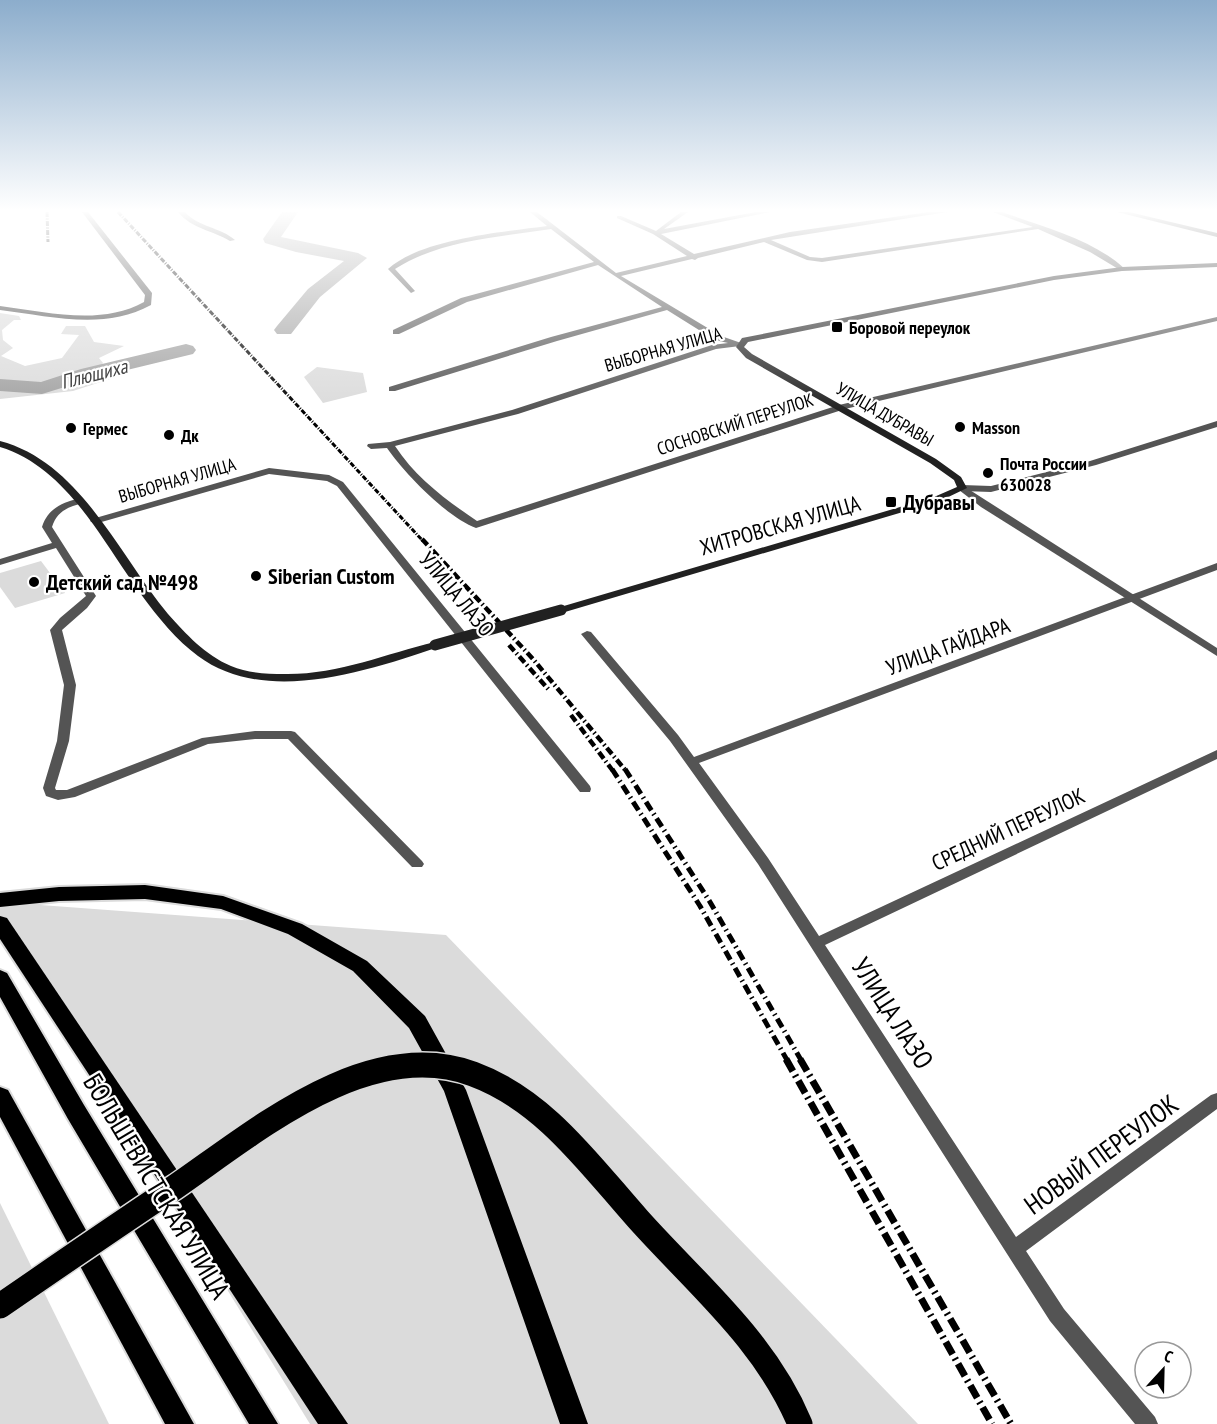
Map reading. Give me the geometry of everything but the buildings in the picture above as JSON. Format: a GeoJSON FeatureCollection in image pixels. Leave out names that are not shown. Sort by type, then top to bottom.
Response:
{"type":"FeatureCollection","features":[{"type":"Feature","properties":{"kind":"highway"},"geometry":{"type":"LineString","coordinates":[[0,900],[59,894],[145,892],[223,903],[295,929],[360,966],[417,1022],[454,1090],[574,1424]]}},
{"type":"Feature","properties":{"kind":"highway"},"geometry":{"type":"LineString","coordinates":[[0,923],[334,1424]]}},
{"type":"Feature","properties":{"kind":"highway","name":"БОЛЬШЕВИСТСКАЯ УЛИЦА"},"geometry":{"type":"LineString","coordinates":[[0,978],[76,1112],[264,1424]]}},
{"type":"Feature","properties":{"kind":"highway"},"geometry":{"type":"LineString","coordinates":[[0,1306],[258,1130],[331,1087],[372,1073],[437,1067],[471,1073],[503,1088],[532,1105],[575,1146],[724,1311],[777,1375],[800,1424]]}},
{"type":"Feature","properties":{"kind":"highway"},"geometry":{"type":"LineString","coordinates":[[0,1096],[180,1424]]}},
{"type":"Feature","properties":{"kind":"main road","name":"ВЫБОРНАЯ УЛИЦА"},"geometry":{"type":"LineString","coordinates":[[740,344],[765,334],[1051,278]]}},
{"type":"Feature","properties":{"kind":"main road","name":"УЛИЦА ДУБРАВЫ"},"geometry":{"type":"LineString","coordinates":[[740,344],[749,356],[933,460],[958,479],[962,488]]}},
{"type":"Feature","properties":{"kind":"main road","name":"ХИТРОВСКАЯ УЛИЦА"},"geometry":{"type":"LineString","coordinates":[[0,444],[48,469],[80,501],[189,644],[204,656],[233,670],[272,678],[310,676],[371,665],[937,499],[962,488]]}},
{"type":"Feature","properties":{"kind":"street"},"geometry":{"type":"LineString","coordinates":[[0,308],[72,316],[102,316],[131,312],[148,303],[149,295],[136,278]]}},
{"type":"Feature","properties":{"kind":"street"},"geometry":{"type":"LineString","coordinates":[[400,278],[411,291]]}},
{"type":"Feature","properties":{"kind":"street"},"geometry":{"type":"LineString","coordinates":[[396,332],[465,300],[543,278]]}},
{"type":"Feature","properties":{"kind":"street","name":"УЛИЦА ДУБРАВЫ"},"geometry":{"type":"LineString","coordinates":[[620,278],[718,338],[740,344]]}},
{"type":"Feature","properties":{"kind":"street"},"geometry":{"type":"LineString","coordinates":[[392,389],[554,339],[667,308]]}},
{"type":"Feature","properties":{"kind":"street","name":"СОСНОВСКИЙ ПЕРЕУЛОК"},"geometry":{"type":"LineString","coordinates":[[390,445],[402,465],[448,506],[476,525],[842,407],[1217,319]]}},
{"type":"Feature","properties":{"kind":"street","name":"ВЫБОРНАЯ УЛИЦА"},"geometry":{"type":"LineString","coordinates":[[371,446],[390,445],[515,412],[714,347],[740,344]]}},
{"type":"Feature","properties":{"kind":"street","name":"ХИТРОВСКАЯ УЛИЦА"},"geometry":{"type":"LineString","coordinates":[[962,488],[991,489],[1093,463],[1217,424]]}},
{"type":"Feature","properties":{"kind":"street","name":"ВЫБОРНАЯ УЛИЦА"},"geometry":{"type":"LineString","coordinates":[[95,521],[269,471]]}},
{"type":"Feature","properties":{"kind":"street","name":"УЛИЦА ЛАЗО"},"geometry":{"type":"LineString","coordinates":[[269,471],[329,478],[340,484],[585,789]]}},
{"type":"Feature","properties":{"kind":"street","name":"УЛИЦА ДУБРАВЫ"},"geometry":{"type":"LineString","coordinates":[[962,488],[1130,599],[1217,653]]}},
{"type":"Feature","properties":{"kind":"street"},"geometry":{"type":"LineString","coordinates":[[80,501],[58,507],[49,518],[47,528],[91,596],[86,604],[59,624],[56,630],[70,685],[63,741],[49,788],[51,794],[58,796],[70,794],[206,741],[255,735],[291,735],[417,864]]}},
{"type":"Feature","properties":{"kind":"street"},"geometry":{"type":"LineString","coordinates":[[0,562],[56,545]]}},
{"type":"Feature","properties":{"kind":"street","name":"УЛИЦА ГАЙДАРА"},"geometry":{"type":"LineString","coordinates":[[692,762],[1217,566]]}},
{"type":"Feature","properties":{"kind":"street","name":"УЛИЦА ЛАЗО"},"geometry":{"type":"LineString","coordinates":[[587,633],[692,762],[818,943],[1057,1316],[1148,1424]]}},
{"type":"Feature","properties":{"kind":"street","name":"СРЕДНИЙ ПЕРЕУЛОК"},"geometry":{"type":"LineString","coordinates":[[818,943],[1217,754]]}},
{"type":"Feature","properties":{"kind":"street","name":"НОВЫЙ ПЕРЕУЛОК"},"geometry":{"type":"LineString","coordinates":[[1014,1249],[1217,1100]]}},
{"type":"Feature","properties":{"kind":"shaded area"},"geometry":{"type":"Polygon","coordinates":[[[0,313],[19,316],[21,320],[14,320],[2,330],[3,340],[13,348],[1,356],[25,366],[62,358],[79,335],[61,334],[66,326],[85,326],[94,342],[124,346],[99,358],[103,363],[96,373],[100,376],[116,377],[73,391],[0,399],[0,313]]]}},
{"type":"Feature","properties":{"kind":"shaded area"},"geometry":{"type":"Polygon","coordinates":[[[317,367],[363,373],[367,392],[323,403],[304,377],[317,367]]]}},
{"type":"Feature","properties":{"kind":"shaded area"},"geometry":{"type":"Polygon","coordinates":[[[41,561],[65,593],[15,608],[0,587],[0,573],[41,561]]]}},
{"type":"Feature","properties":{"kind":"shaded area"},"geometry":{"type":"Polygon","coordinates":[[[0,902],[446,935],[918,1424],[310,1424],[0,921],[0,902]]]}},
{"type":"Feature","properties":{"kind":"shaded area"},"geometry":{"type":"Polygon","coordinates":[[[0,1203],[109,1424],[0,1424],[0,1203]]]}},
{"type":"Feature","properties":{"kind":"waterway","name":"Плющиха"},"geometry":{"type":"LineString","coordinates":[[284,330],[314,293],[332,278]]}},
{"type":"Feature","properties":{"kind":"waterway","name":"Плющиха"},"geometry":{"type":"LineString","coordinates":[[0,385],[42,388],[88,373],[186,350]]}},
{"type":"Feature","properties":{"kind":"railway"},"geometry":{"type":"LineString","coordinates":[[180,278],[423,541]]}},
{"type":"Feature","properties":{"kind":"railway"},"geometry":{"type":"LineString","coordinates":[[422,539],[533,659],[626,771]]}},
{"type":"Feature","properties":{"kind":"railway"},"geometry":{"type":"LineString","coordinates":[[509,645],[549,690]]}},
{"type":"Feature","properties":{"kind":"railway"},"geometry":{"type":"LineString","coordinates":[[571,715],[613,771]]}},
{"type":"Feature","properties":{"kind":"railway"},"geometry":{"type":"LineString","coordinates":[[612,769],[700,906],[787,1060]]}},
{"type":"Feature","properties":{"kind":"railway"},"geometry":{"type":"LineString","coordinates":[[625,769],[710,902],[801,1060]]}},
{"type":"Feature","properties":{"kind":"railway"},"geometry":{"type":"LineString","coordinates":[[786,1059],[992,1424]]}},
{"type":"Feature","properties":{"kind":"railway"},"geometry":{"type":"LineString","coordinates":[[800,1059],[1011,1424]]}},
{"type":"Feature","properties":{"kind":"place","name":"Боровой переулок"},"geometry":{"type":"Point","coordinates":[837,327]}},
{"type":"Feature","properties":{"kind":"place","name":"Masson"},"geometry":{"type":"Point","coordinates":[960,427]}},
{"type":"Feature","properties":{"kind":"place","name":"Гермес"},"geometry":{"type":"Point","coordinates":[71,428]}},
{"type":"Feature","properties":{"kind":"place","name":"Дк"},"geometry":{"type":"Point","coordinates":[169,435]}},
{"type":"Feature","properties":{"kind":"place","name":"Почта России 630028"},"geometry":{"type":"Point","coordinates":[988,473]}},
{"type":"Feature","properties":{"kind":"place","name":"Дубравы"},"geometry":{"type":"Point","coordinates":[891,502]}},
{"type":"Feature","properties":{"kind":"place","name":"Siberian Custom"},"geometry":{"type":"Point","coordinates":[256,576]}},
{"type":"Feature","properties":{"kind":"place","name":"Детский сад №498"},"geometry":{"type":"Point","coordinates":[34,582]}}]}
